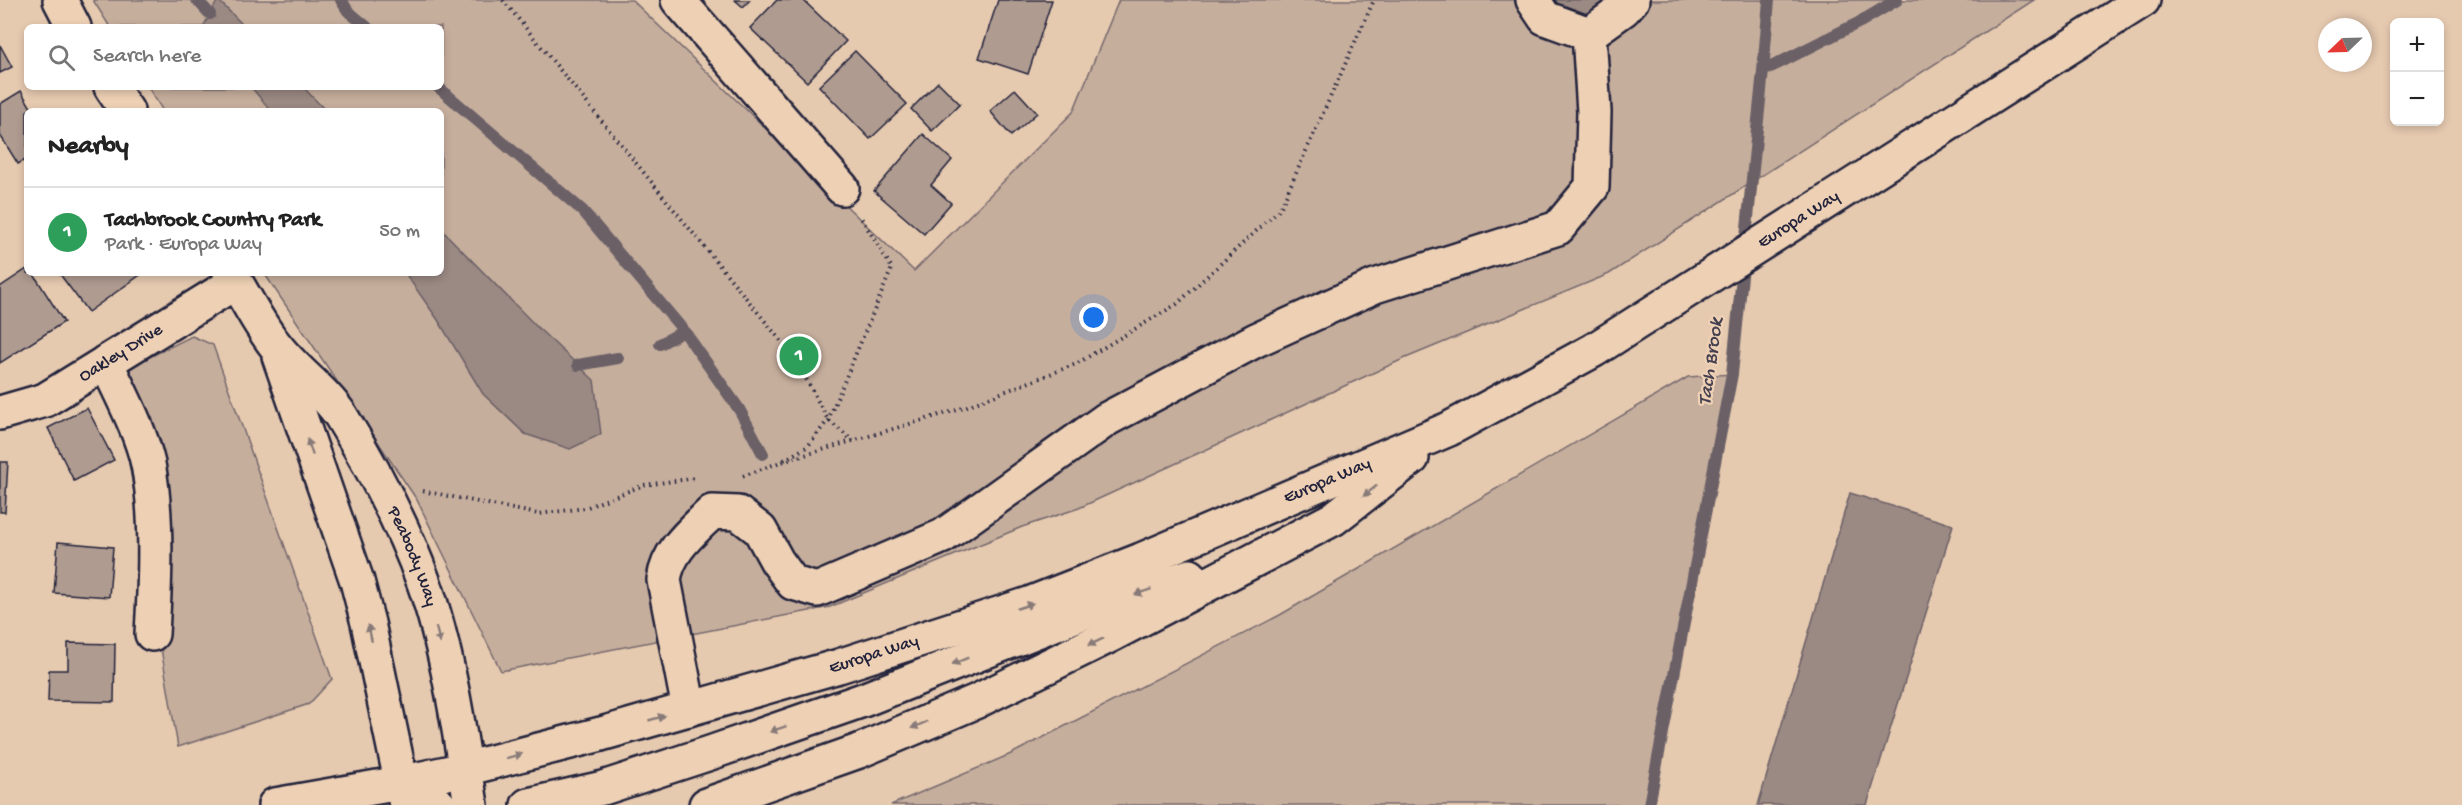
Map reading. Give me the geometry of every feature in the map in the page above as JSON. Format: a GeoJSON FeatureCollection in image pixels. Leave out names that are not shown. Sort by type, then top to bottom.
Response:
{"type":"FeatureCollection","features":[{"type":"Feature","properties":{"kind":"main road"},"geometry":{"type":"LineString","coordinates":[[60,0],[72,24]]}},
{"type":"Feature","properties":{"kind":"main road"},"geometry":{"type":"LineString","coordinates":[[678,0],[842,188]]}},
{"type":"Feature","properties":{"kind":"main road"},"geometry":{"type":"LineString","coordinates":[[1533,0],[1545,18],[1589,34]]}},
{"type":"Feature","properties":{"kind":"main road"},"geometry":{"type":"LineString","coordinates":[[1589,34],[1624,9],[1632,0]]}},
{"type":"Feature","properties":{"kind":"main road","name":"Europa Way"},"geometry":{"type":"LineString","coordinates":[[275,805],[403,794],[465,769],[838,666],[1029,604],[1141,560],[1449,429],[1594,350],[2143,0]]}},
{"type":"Feature","properties":{"kind":"main road"},"geometry":{"type":"LineString","coordinates":[[689,709],[664,580],[673,552],[712,512],[738,513],[760,530],[777,561],[793,583],[817,590],[943,536],[1107,419],[1256,340],[1375,286],[1558,228],[1592,187],[1594,112],[1589,34]]}},
{"type":"Feature","properties":{"kind":"main road"},"geometry":{"type":"LineString","coordinates":[[113,90],[125,108]]}},
{"type":"Feature","properties":{"kind":"main road","name":"Peabody Way"},"geometry":{"type":"LineString","coordinates":[[233,278],[275,346],[339,414],[378,483],[407,542],[424,584],[450,684],[471,805]]}},
{"type":"Feature","properties":{"kind":"main road","name":"Oakley Drive"},"geometry":{"type":"LineString","coordinates":[[0,412],[45,400],[233,278]]}},
{"type":"Feature","properties":{"kind":"main road","name":"Peabody Way"},"geometry":{"type":"LineString","coordinates":[[275,346],[357,581],[368,623],[403,794]]}},
{"type":"Feature","properties":{"kind":"main road"},"geometry":{"type":"LineString","coordinates":[[106,362],[130,413],[147,464],[155,575],[152,634]]}},
{"type":"Feature","properties":{"kind":"main road","name":"Europa Way"},"geometry":{"type":"LineString","coordinates":[[706,805],[859,751],[977,701],[1113,634],[1333,519],[1449,429]]}},
{"type":"Feature","properties":{"kind":"main road"},"geometry":{"type":"LineString","coordinates":[[528,805],[603,788],[721,749],[863,700],[1097,607],[1286,544]]}},
{"type":"Feature","properties":{"kind":"main road"},"geometry":{"type":"LineString","coordinates":[[403,794],[439,805]]}},
{"type":"Feature","properties":{"kind":"path"},"geometry":{"type":"LineString","coordinates":[[503,0],[795,358],[828,420],[853,441]]}},
{"type":"Feature","properties":{"kind":"path"},"geometry":{"type":"LineString","coordinates":[[740,477],[778,463],[957,410],[1076,364],[1177,304],[1280,209],[1374,0]]}},
{"type":"Feature","properties":{"kind":"path"},"geometry":{"type":"LineString","coordinates":[[778,463],[808,446],[828,420],[892,268],[842,188]]}},
{"type":"Feature","properties":{"kind":"path"},"geometry":{"type":"LineString","coordinates":[[378,483],[538,514],[585,508],[644,485],[699,478]]}},
{"type":"Feature","properties":{"kind":"shaded area"},"geometry":{"type":"Polygon","coordinates":[[[93,0],[632,0],[914,271],[1073,112],[1119,0],[2034,0],[1609,274],[1401,360],[1079,508],[1022,527],[830,607],[501,671],[417,500],[266,276],[444,276],[444,108],[161,108],[150,90],[444,90],[444,24],[108,24],[93,0]]]}},
{"type":"Feature","properties":{"kind":"shaded area"},"geometry":{"type":"Polygon","coordinates":[[[218,0],[242,24],[205,24],[218,0]]]}},
{"type":"Feature","properties":{"kind":"shaded area"},"geometry":{"type":"Polygon","coordinates":[[[1539,0],[1622,0],[1583,17],[1539,0]]]}},
{"type":"Feature","properties":{"kind":"shaded area"},"geometry":{"type":"Polygon","coordinates":[[[254,90],[306,90],[323,108],[268,108],[254,90]]]}},
{"type":"Feature","properties":{"kind":"shaded area"},"geometry":{"type":"Polygon","coordinates":[[[444,232],[537,327],[594,380],[601,434],[570,449],[525,434],[483,394],[438,320],[407,276],[444,276],[444,232]]]}},
{"type":"Feature","properties":{"kind":"shaded area"},"geometry":{"type":"Polygon","coordinates":[[[192,336],[213,345],[332,679],[309,704],[178,747],[126,446],[101,381],[192,336]]]}},
{"type":"Feature","properties":{"kind":"shaded area"},"geometry":{"type":"Polygon","coordinates":[[[1732,374],[1653,805],[891,805],[1011,754],[1280,615],[1688,377],[1732,374]]]}},
{"type":"Feature","properties":{"kind":"shaded area"},"geometry":{"type":"Polygon","coordinates":[[[1850,493],[1953,525],[1867,805],[1758,805],[1850,493]]]}},
{"type":"Feature","properties":{"kind":"building"},"geometry":{"type":"Polygon","coordinates":[[[735,0],[750,0],[743,7],[735,0]]]}},
{"type":"Feature","properties":{"kind":"building"},"geometry":{"type":"Polygon","coordinates":[[[777,0],[803,0],[846,41],[807,82],[750,28],[777,0]]]}},
{"type":"Feature","properties":{"kind":"building"},"geometry":{"type":"Polygon","coordinates":[[[998,0],[1052,0],[1028,74],[979,58],[998,0]]]}},
{"type":"Feature","properties":{"kind":"building"},"geometry":{"type":"Polygon","coordinates":[[[0,45],[12,67],[0,73],[0,45]]]}},
{"type":"Feature","properties":{"kind":"building"},"geometry":{"type":"Polygon","coordinates":[[[855,51],[907,104],[870,139],[819,86],[855,51]]]}},
{"type":"Feature","properties":{"kind":"building"},"geometry":{"type":"Polygon","coordinates":[[[938,82],[960,104],[932,131],[911,109],[938,82]]]}},
{"type":"Feature","properties":{"kind":"building"},"geometry":{"type":"Polygon","coordinates":[[[1015,89],[1037,113],[1011,136],[990,111],[1015,89]]]}},
{"type":"Feature","properties":{"kind":"building"},"geometry":{"type":"Polygon","coordinates":[[[21,91],[31,108],[24,108],[24,161],[18,164],[0,135],[0,104],[21,91]]]}},
{"type":"Feature","properties":{"kind":"building"},"geometry":{"type":"Polygon","coordinates":[[[923,134],[952,160],[931,185],[951,203],[924,234],[874,191],[923,134]]]}},
{"type":"Feature","properties":{"kind":"building"},"geometry":{"type":"Polygon","coordinates":[[[24,271],[24,276],[35,276],[64,322],[0,363],[0,287],[24,271]]]}},
{"type":"Feature","properties":{"kind":"building"},"geometry":{"type":"Polygon","coordinates":[[[61,276],[139,276],[88,312],[61,276]]]}},
{"type":"Feature","properties":{"kind":"building"},"geometry":{"type":"Polygon","coordinates":[[[87,408],[114,460],[74,481],[48,428],[87,408]]]}},
{"type":"Feature","properties":{"kind":"building"},"geometry":{"type":"Polygon","coordinates":[[[0,462],[8,462],[5,512],[0,512],[0,462]]]}},
{"type":"Feature","properties":{"kind":"building"},"geometry":{"type":"Polygon","coordinates":[[[58,542],[113,547],[109,597],[54,593],[58,542]]]}},
{"type":"Feature","properties":{"kind":"building"},"geometry":{"type":"Polygon","coordinates":[[[68,643],[115,644],[114,702],[48,701],[49,670],[68,670],[68,643]]]}},
{"type":"Feature","properties":{"kind":"waterway"},"geometry":{"type":"LineString","coordinates":[[197,0],[210,14]]}},
{"type":"Feature","properties":{"kind":"waterway"},"geometry":{"type":"LineString","coordinates":[[341,0],[348,11],[363,24]]}},
{"type":"Feature","properties":{"kind":"waterway"},"geometry":{"type":"LineString","coordinates":[[1763,71],[1769,0]]}},
{"type":"Feature","properties":{"kind":"waterway","name":"Tach Brook"},"geometry":{"type":"LineString","coordinates":[[1649,805],[1732,374],[1763,71],[1860,22],[1897,0]]}},
{"type":"Feature","properties":{"kind":"waterway"},"geometry":{"type":"LineString","coordinates":[[442,90],[583,211],[684,331],[739,409],[763,454]]}},
{"type":"Feature","properties":{"kind":"waterway"},"geometry":{"type":"LineString","coordinates":[[660,344],[684,331]]}},
{"type":"Feature","properties":{"kind":"waterway"},"geometry":{"type":"LineString","coordinates":[[578,365],[618,358]]}},
{"type":"Feature","properties":{"kind":"place","name":"Tachbrook Country Park"},"geometry":{"type":"Point","coordinates":[799,356]}}]}
